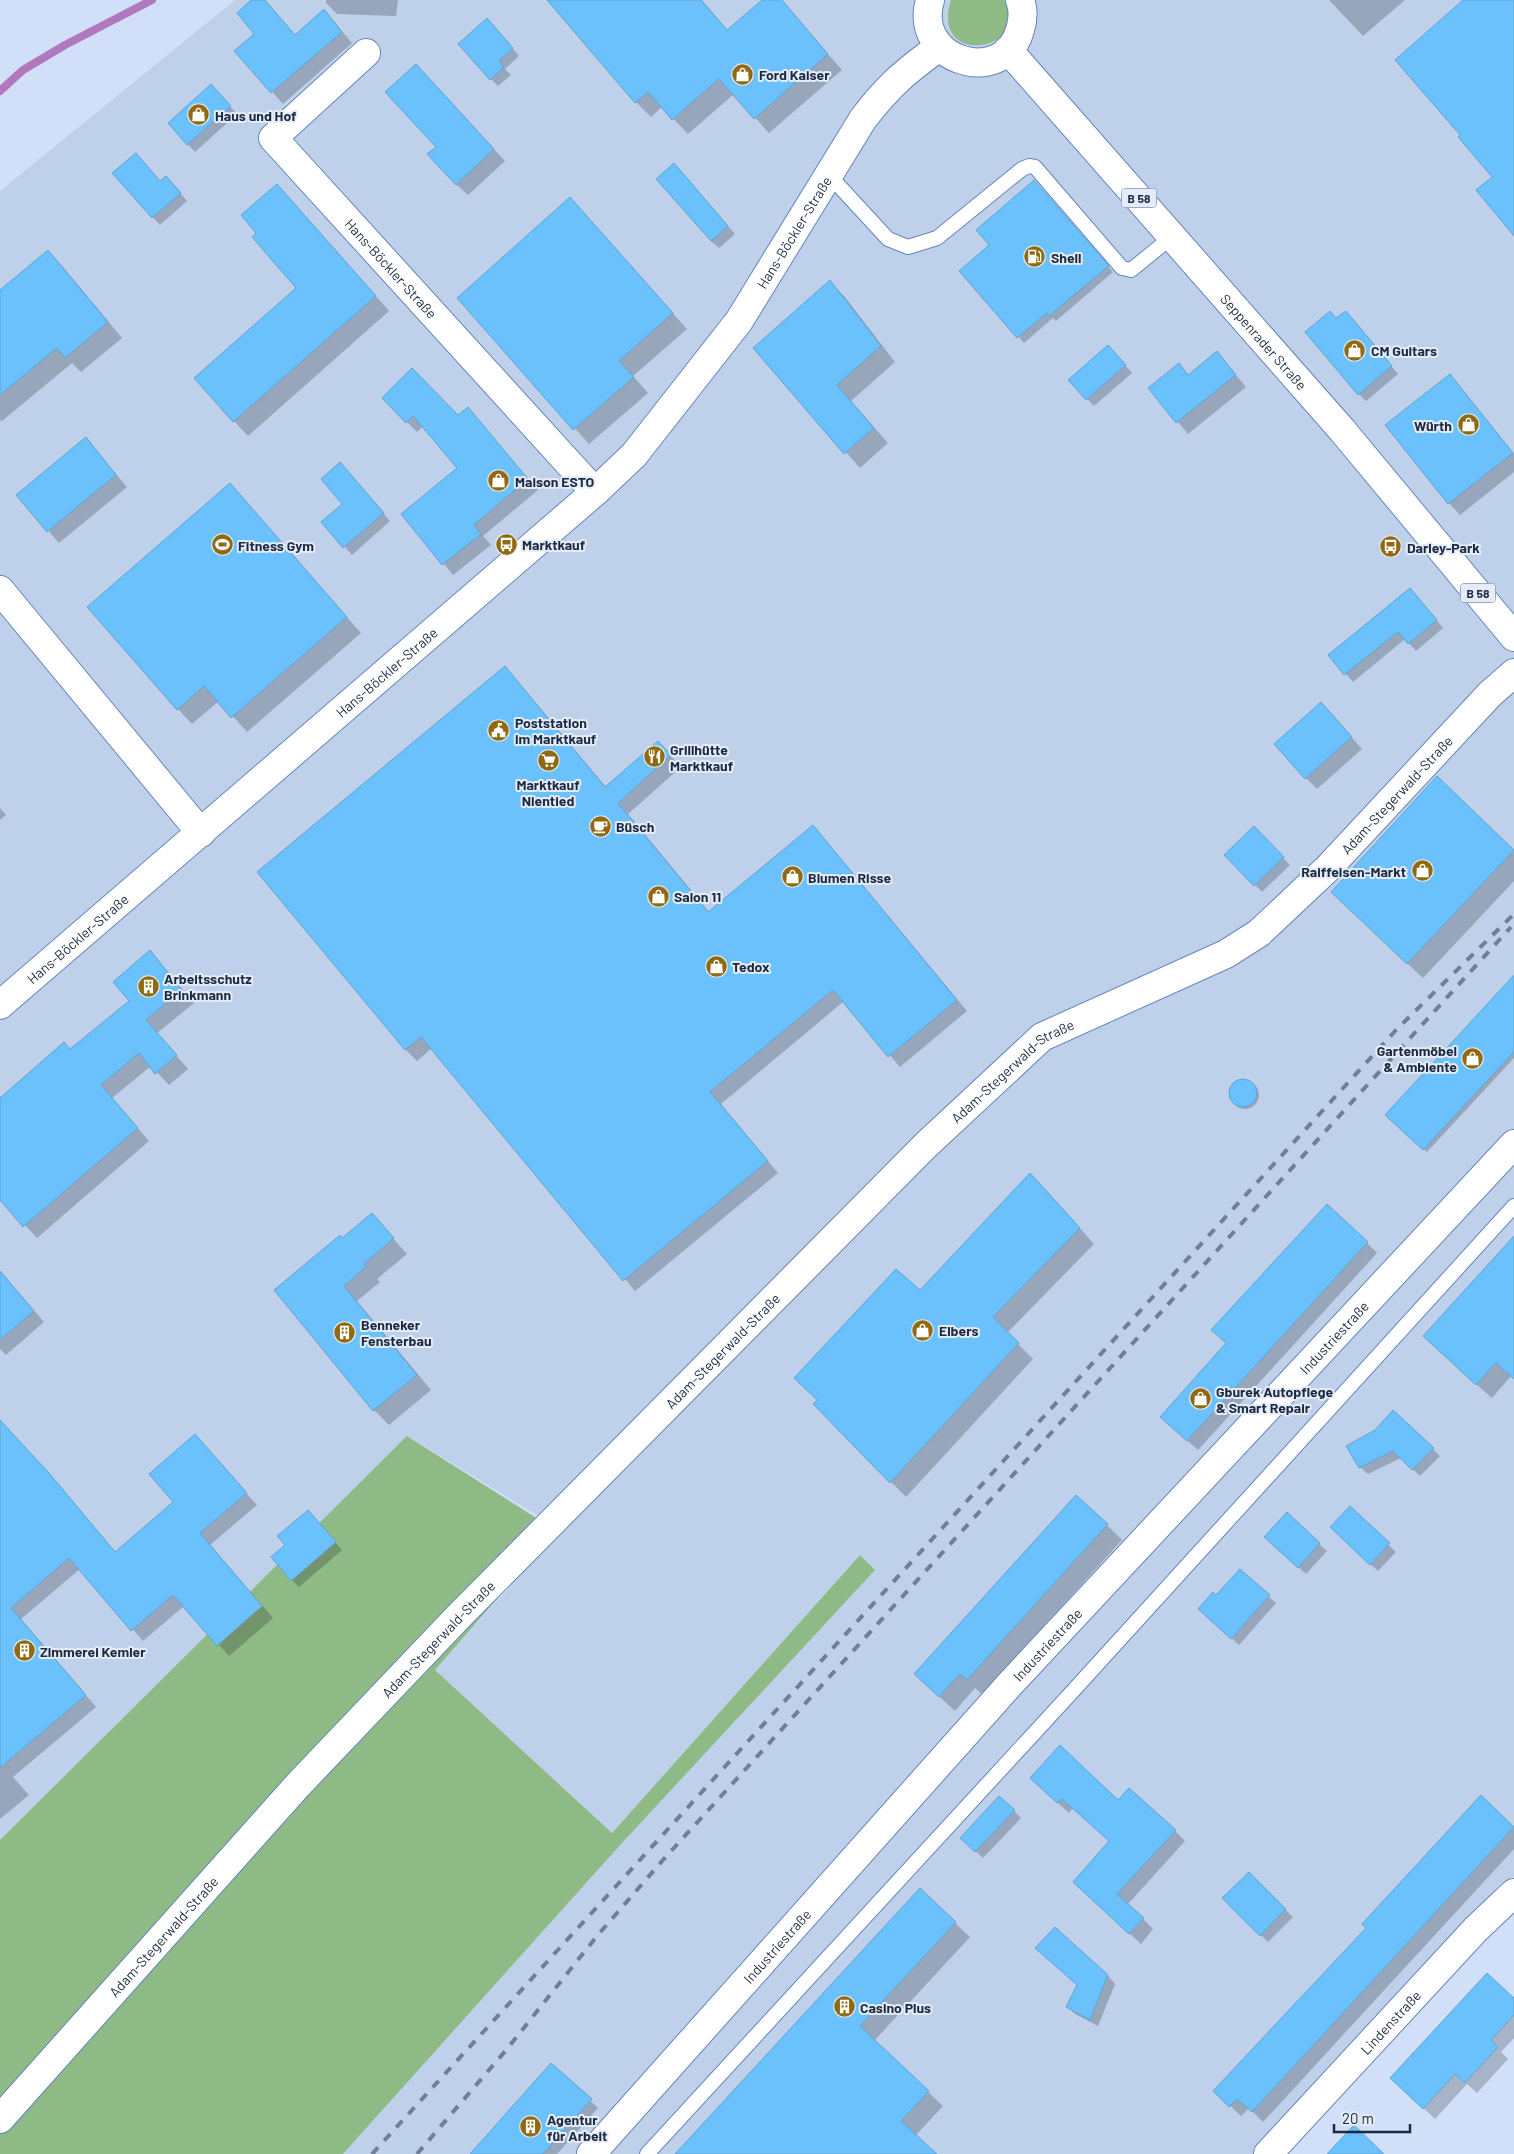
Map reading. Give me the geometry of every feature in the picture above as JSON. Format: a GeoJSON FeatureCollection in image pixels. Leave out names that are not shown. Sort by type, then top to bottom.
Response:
{"type":"FeatureCollection","features":[{"type":"Feature","properties":{"kind":"street"},"geometry":{"type":"LineString","coordinates":[[930,0],[927,11],[930,30],[939,47],[954,58],[973,63],[991,60],[1008,50],[1018,36],[1023,20],[1020,0]]}},
{"type":"Feature","properties":{"kind":"street","name":"Hans-Böckler-Straße"},"geometry":{"type":"LineString","coordinates":[[0,1005],[595,492],[634,455],[739,321],[863,119],[885,91],[908,69],[939,47]]}},
{"type":"Feature","properties":{"kind":"street","name":"Seppenrader Straße"},"geometry":{"type":"LineString","coordinates":[[1008,50],[1342,430],[1514,637]]}},
{"type":"Feature","properties":{"kind":"street","name":"Hans-Böckler-Straße"},"geometry":{"type":"LineString","coordinates":[[366,53],[273,138],[595,492]]}},
{"type":"Feature","properties":{"kind":"street"},"geometry":{"type":"LineString","coordinates":[[0,590],[201,833]]}},
{"type":"Feature","properties":{"kind":"street","name":"Adam-Stegerwald-Straße"},"geometry":{"type":"LineString","coordinates":[[0,2119],[312,1771],[460,1616],[926,1144],[1042,1037],[1226,954],[1259,933],[1328,868],[1490,694],[1514,673]]}},
{"type":"Feature","properties":{"kind":"street","name":"Industriestraße"},"geometry":{"type":"LineString","coordinates":[[591,2154],[1010,1684],[1514,1144]]}},
{"type":"Feature","properties":{"kind":"street","name":"Lindenstraße"},"geometry":{"type":"LineString","coordinates":[[1268,2154],[1476,1929],[1514,1893]]}},
{"type":"Feature","properties":{"kind":"lane"},"geometry":{"type":"LineString","coordinates":[[829,175],[888,239],[908,247],[937,238],[1022,169],[1029,166],[1035,167],[1122,268],[1132,270],[1173,236]]}},
{"type":"Feature","properties":{"kind":"lane"},"geometry":{"type":"LineString","coordinates":[[647,2154],[1079,1685],[1514,1206]]}},
{"type":"Feature","properties":{"kind":"shaded area"},"geometry":{"type":"Polygon","coordinates":[[[235,0],[1514,0],[1514,1877],[1501,1883],[1259,2154],[343,2154],[622,1843],[875,1570],[860,1555],[612,1833],[435,1670],[561,1530],[408,1436],[0,1840],[0,191],[235,0]]]}},
{"type":"Feature","properties":{"kind":"green space"},"geometry":{"type":"Polygon","coordinates":[[[951,0],[1004,0],[1010,17],[1006,31],[995,41],[981,45],[966,44],[954,36],[948,22],[951,0]]]}},
{"type":"Feature","properties":{"kind":"green space"},"geometry":{"type":"Polygon","coordinates":[[[407,1436],[557,1531],[435,1670],[612,1833],[860,1555],[875,1570],[622,1843],[343,2154],[0,2154],[0,1840],[407,1436]]]}},
{"type":"Feature","properties":{"kind":"building"},"geometry":{"type":"Polygon","coordinates":[[[251,0],[265,0],[295,35],[324,9],[342,32],[271,93],[234,51],[254,34],[237,13],[251,0]]]}},
{"type":"Feature","properties":{"kind":"building"},"geometry":{"type":"Polygon","coordinates":[[[547,0],[701,0],[727,30],[762,0],[782,0],[828,54],[754,119],[719,79],[672,120],[648,92],[635,103],[547,0]]]}},
{"type":"Feature","properties":{"kind":"building"},"geometry":{"type":"Polygon","coordinates":[[[1463,0],[1514,0],[1514,236],[1476,190],[1492,177],[1458,137],[1460,135],[1395,60],[1463,0]]]}},
{"type":"Feature","properties":{"kind":"building"},"geometry":{"type":"Polygon","coordinates":[[[487,18],[513,48],[499,61],[504,67],[490,80],[458,44],[487,18]]]}},
{"type":"Feature","properties":{"kind":"building"},"geometry":{"type":"Polygon","coordinates":[[[416,64],[494,149],[456,185],[427,154],[436,147],[385,92],[416,64]]]}},
{"type":"Feature","properties":{"kind":"building","name":"Haus und Hof"},"geometry":{"type":"Polygon","coordinates":[[[211,84],[231,106],[187,145],[168,123],[211,84]]]}},
{"type":"Feature","properties":{"kind":"building"},"geometry":{"type":"Polygon","coordinates":[[[136,153],[160,181],[166,176],[181,193],[152,218],[112,173],[136,153]]]}},
{"type":"Feature","properties":{"kind":"building"},"geometry":{"type":"Polygon","coordinates":[[[674,163],[728,226],[711,241],[656,179],[674,163]]]}},
{"type":"Feature","properties":{"kind":"building"},"geometry":{"type":"Polygon","coordinates":[[[1034,180],[1109,266],[1049,316],[1047,313],[1017,338],[959,271],[989,245],[976,230],[1034,180]]]}},
{"type":"Feature","properties":{"kind":"building"},"geometry":{"type":"Polygon","coordinates":[[[277,184],[376,296],[233,422],[194,378],[296,288],[252,237],[256,233],[241,215],[277,184]]]}},
{"type":"Feature","properties":{"kind":"building"},"geometry":{"type":"Polygon","coordinates":[[[570,197],[673,313],[619,361],[634,377],[573,430],[457,298],[570,197]]]}},
{"type":"Feature","properties":{"kind":"building"},"geometry":{"type":"Polygon","coordinates":[[[48,250],[108,322],[65,358],[57,348],[0,395],[0,290],[48,250]]]}},
{"type":"Feature","properties":{"kind":"building"},"geometry":{"type":"Polygon","coordinates":[[[830,280],[881,346],[837,385],[874,428],[844,454],[753,348],[830,280]]]}},
{"type":"Feature","properties":{"kind":"building"},"geometry":{"type":"Polygon","coordinates":[[[1330,311],[1336,318],[1346,311],[1392,366],[1358,395],[1305,332],[1330,311]]]}},
{"type":"Feature","properties":{"kind":"building"},"geometry":{"type":"Polygon","coordinates":[[[1108,345],[1126,365],[1086,400],[1068,380],[1108,345]]]}},
{"type":"Feature","properties":{"kind":"building"},"geometry":{"type":"Polygon","coordinates":[[[1217,351],[1236,375],[1176,423],[1148,388],[1179,363],[1188,375],[1217,351]]]}},
{"type":"Feature","properties":{"kind":"building"},"geometry":{"type":"Polygon","coordinates":[[[412,368],[458,415],[468,407],[528,479],[474,525],[481,534],[442,565],[401,514],[457,468],[413,416],[406,423],[382,398],[412,368]]]}},
{"type":"Feature","properties":{"kind":"building"},"geometry":{"type":"Polygon","coordinates":[[[1450,374],[1513,453],[1448,504],[1385,425],[1450,374]]]}},
{"type":"Feature","properties":{"kind":"building"},"geometry":{"type":"Polygon","coordinates":[[[86,437],[116,475],[47,532],[16,495],[86,437]]]}},
{"type":"Feature","properties":{"kind":"building"},"geometry":{"type":"Polygon","coordinates":[[[340,462],[384,513],[343,548],[321,522],[342,504],[321,479],[340,462]]]}},
{"type":"Feature","properties":{"kind":"building","name":"Fitness Gym"},"geometry":{"type":"Polygon","coordinates":[[[230,483],[347,617],[231,718],[204,686],[177,710],[87,607],[230,483]]]}},
{"type":"Feature","properties":{"kind":"building"},"geometry":{"type":"Polygon","coordinates":[[[1410,588],[1437,620],[1408,644],[1398,632],[1344,675],[1328,655],[1410,588]]]}},
{"type":"Feature","properties":{"kind":"building"},"geometry":{"type":"Polygon","coordinates":[[[505,666],[605,787],[658,741],[671,755],[618,803],[708,912],[813,825],[957,1000],[888,1057],[833,990],[710,1092],[768,1161],[623,1281],[421,1037],[405,1050],[257,872],[505,666]]]}},
{"type":"Feature","properties":{"kind":"building"},"geometry":{"type":"Polygon","coordinates":[[[1321,702],[1352,737],[1305,779],[1274,744],[1321,702]]]}},
{"type":"Feature","properties":{"kind":"building","name":"Raiffeisen-Markt"},"geometry":{"type":"Polygon","coordinates":[[[1437,776],[1514,850],[1407,964],[1331,892],[1437,776]]]}},
{"type":"Feature","properties":{"kind":"building"},"geometry":{"type":"Polygon","coordinates":[[[1254,826],[1284,857],[1254,886],[1224,855],[1254,826]]]}},
{"type":"Feature","properties":{"kind":"building"},"geometry":{"type":"Polygon","coordinates":[[[150,950],[182,990],[146,1020],[177,1055],[155,1074],[139,1053],[101,1085],[138,1128],[23,1227],[0,1200],[0,1098],[64,1042],[70,1049],[129,1001],[113,982],[150,950]]]}},
{"type":"Feature","properties":{"kind":"building","name":"Gartenmöbel & Ambiente"},"geometry":{"type":"Polygon","coordinates":[[[1514,975],[1514,1052],[1423,1150],[1385,1115],[1514,975]]]}},
{"type":"Feature","properties":{"kind":"building"},"geometry":{"type":"Polygon","coordinates":[[[1243,1079],[1253,1083],[1257,1093],[1253,1103],[1243,1107],[1233,1103],[1229,1093],[1233,1083],[1243,1079]]]}},
{"type":"Feature","properties":{"kind":"building","name":"Elbers"},"geometry":{"type":"Polygon","coordinates":[[[1030,1173],[1080,1228],[993,1317],[1019,1343],[890,1483],[813,1404],[817,1400],[794,1378],[896,1269],[920,1290],[1030,1173]]]}},
{"type":"Feature","properties":{"kind":"building"},"geometry":{"type":"Polygon","coordinates":[[[1327,1204],[1368,1242],[1187,1441],[1160,1417],[1226,1343],[1211,1330],[1327,1204]]]}},
{"type":"Feature","properties":{"kind":"building","name":"Benneker Fensterbau"},"geometry":{"type":"Polygon","coordinates":[[[372,1213],[394,1238],[364,1264],[366,1267],[344,1286],[417,1375],[373,1411],[274,1290],[340,1235],[342,1238],[372,1213]]]}},
{"type":"Feature","properties":{"kind":"building"},"geometry":{"type":"Polygon","coordinates":[[[1514,1236],[1514,1379],[1496,1363],[1476,1385],[1423,1336],[1514,1236]]]}},
{"type":"Feature","properties":{"kind":"building"},"geometry":{"type":"Polygon","coordinates":[[[0,1271],[34,1311],[0,1340],[0,1271]]]}},
{"type":"Feature","properties":{"kind":"building"},"geometry":{"type":"Polygon","coordinates":[[[1393,1410],[1434,1448],[1412,1470],[1393,1451],[1359,1468],[1346,1446],[1375,1430],[1393,1410]]]}},
{"type":"Feature","properties":{"kind":"building"},"geometry":{"type":"Polygon","coordinates":[[[0,1420],[49,1473],[115,1552],[173,1502],[149,1474],[195,1434],[247,1493],[200,1533],[262,1606],[217,1646],[173,1595],[131,1631],[69,1558],[11,1608],[86,1695],[0,1768],[0,1420]]]}},
{"type":"Feature","properties":{"kind":"building"},"geometry":{"type":"Polygon","coordinates":[[[1076,1495],[1108,1524],[967,1680],[960,1674],[939,1697],[914,1674],[1076,1495]]]}},
{"type":"Feature","properties":{"kind":"building"},"geometry":{"type":"Polygon","coordinates":[[[1350,1506],[1390,1543],[1370,1565],[1330,1527],[1350,1506]]]}},
{"type":"Feature","properties":{"kind":"building"},"geometry":{"type":"Polygon","coordinates":[[[308,1510],[336,1542],[291,1581],[271,1557],[285,1545],[277,1536],[308,1510]]]}},
{"type":"Feature","properties":{"kind":"building"},"geometry":{"type":"Polygon","coordinates":[[[1287,1512],[1320,1543],[1298,1568],[1264,1537],[1287,1512]]]}},
{"type":"Feature","properties":{"kind":"building"},"geometry":{"type":"Polygon","coordinates":[[[1240,1569],[1270,1595],[1231,1639],[1198,1609],[1213,1592],[1216,1595],[1240,1569]]]}},
{"type":"Feature","properties":{"kind":"building"},"geometry":{"type":"Polygon","coordinates":[[[1060,1745],[1118,1800],[1129,1788],[1176,1830],[1117,1894],[1144,1918],[1129,1934],[1073,1882],[1109,1841],[1062,1799],[1057,1803],[1030,1778],[1060,1745]]]}},
{"type":"Feature","properties":{"kind":"building"},"geometry":{"type":"Polygon","coordinates":[[[1481,1795],[1514,1827],[1252,2112],[1237,2099],[1229,2107],[1213,2091],[1366,1928],[1362,1924],[1481,1795]]]}},
{"type":"Feature","properties":{"kind":"building"},"geometry":{"type":"Polygon","coordinates":[[[999,1796],[1015,1810],[975,1852],[960,1838],[999,1796]]]}},
{"type":"Feature","properties":{"kind":"building"},"geometry":{"type":"Polygon","coordinates":[[[1249,1872],[1286,1909],[1260,1936],[1222,1898],[1249,1872]]]}},
{"type":"Feature","properties":{"kind":"building"},"geometry":{"type":"Polygon","coordinates":[[[920,1888],[956,1922],[860,2026],[929,2091],[901,2121],[937,2154],[675,2154],[920,1888]]]}},
{"type":"Feature","properties":{"kind":"building"},"geometry":{"type":"Polygon","coordinates":[[[1055,1927],[1108,1975],[1090,2020],[1066,2007],[1077,1985],[1035,1948],[1055,1927]]]}},
{"type":"Feature","properties":{"kind":"building"},"geometry":{"type":"Polygon","coordinates":[[[1487,1973],[1514,1998],[1514,2015],[1491,2040],[1498,2047],[1465,2083],[1455,2074],[1423,2109],[1390,2078],[1487,1973]]]}},
{"type":"Feature","properties":{"kind":"building","name":"Agentur für Arbeit"},"geometry":{"type":"Polygon","coordinates":[[[551,2063],[592,2099],[543,2154],[470,2154],[551,2063]]]}},
{"type":"Feature","properties":{"kind":"building"},"geometry":{"type":"Polygon","coordinates":[[[1354,2125],[1384,2154],[1327,2154],[1354,2125]]]}},
{"type":"Feature","properties":{"kind":"waterway"},"geometry":{"type":"LineString","coordinates":[[0,91],[23,70],[65,45],[152,0]]}},
{"type":"Feature","properties":{"kind":"railway"},"geometry":{"type":"LineString","coordinates":[[372,2154],[1396,1030],[1514,914]]}},
{"type":"Feature","properties":{"kind":"railway"},"geometry":{"type":"LineString","coordinates":[[417,2154],[507,2049],[597,1936],[663,1860],[1511,927]]}},
{"type":"Feature","properties":{"kind":"place","name":"Ford Kaiser"},"geometry":{"type":"Point","coordinates":[743,74]}},
{"type":"Feature","properties":{"kind":"place","name":"Haus und Hof"},"geometry":{"type":"Point","coordinates":[199,115]}},
{"type":"Feature","properties":{"kind":"place","name":"Shell"},"geometry":{"type":"Point","coordinates":[1035,257]}},
{"type":"Feature","properties":{"kind":"place","name":"CM Guitars"},"geometry":{"type":"Point","coordinates":[1355,350]}},
{"type":"Feature","properties":{"kind":"place","name":"Würth"},"geometry":{"type":"Point","coordinates":[1468,425]}},
{"type":"Feature","properties":{"kind":"place","name":"Maison ESTO"},"geometry":{"type":"Point","coordinates":[499,481]}},
{"type":"Feature","properties":{"kind":"place","name":"Marktkauf"},"geometry":{"type":"Point","coordinates":[506,544]}},
{"type":"Feature","properties":{"kind":"place","name":"Fitness Gym"},"geometry":{"type":"Point","coordinates":[222,545]}},
{"type":"Feature","properties":{"kind":"place","name":"Darley-Park"},"geometry":{"type":"Point","coordinates":[1391,547]}},
{"type":"Feature","properties":{"kind":"place","name":"Poststation im Marktkauf"},"geometry":{"type":"Point","coordinates":[499,730]}},
{"type":"Feature","properties":{"kind":"place","name":"Grillhütte Marktkauf"},"geometry":{"type":"Point","coordinates":[654,757]}},
{"type":"Feature","properties":{"kind":"place","name":"Marktkauf Nientied"},"geometry":{"type":"Point","coordinates":[548,761]}},
{"type":"Feature","properties":{"kind":"place","name":"Büsch"},"geometry":{"type":"Point","coordinates":[600,826]}},
{"type":"Feature","properties":{"kind":"place","name":"Raiffeisen-Markt"},"geometry":{"type":"Point","coordinates":[1422,871]}},
{"type":"Feature","properties":{"kind":"place","name":"Blumen Risse"},"geometry":{"type":"Point","coordinates":[792,877]}},
{"type":"Feature","properties":{"kind":"place","name":"Salon 11"},"geometry":{"type":"Point","coordinates":[658,896]}},
{"type":"Feature","properties":{"kind":"place","name":"Tedox"},"geometry":{"type":"Point","coordinates":[716,966]}},
{"type":"Feature","properties":{"kind":"place","name":"Arbeitsschutz Brinkmann"},"geometry":{"type":"Point","coordinates":[148,986]}},
{"type":"Feature","properties":{"kind":"place","name":"Gartenmöbel & Ambiente"},"geometry":{"type":"Point","coordinates":[1473,1058]}},
{"type":"Feature","properties":{"kind":"place","name":"Elbers"},"geometry":{"type":"Point","coordinates":[923,1330]}},
{"type":"Feature","properties":{"kind":"place","name":"Benneker Fensterbau"},"geometry":{"type":"Point","coordinates":[345,1332]}},
{"type":"Feature","properties":{"kind":"place","name":"Gburek Autopflege & Smart Repair"},"geometry":{"type":"Point","coordinates":[1200,1399]}},
{"type":"Feature","properties":{"kind":"place","name":"Zimmerei Kemler"},"geometry":{"type":"Point","coordinates":[24,1651]}},
{"type":"Feature","properties":{"kind":"place","name":"Casino Plus"},"geometry":{"type":"Point","coordinates":[844,2007]}},
{"type":"Feature","properties":{"kind":"place","name":"Agentur für Arbeit"},"geometry":{"type":"Point","coordinates":[531,2127]}}]}
